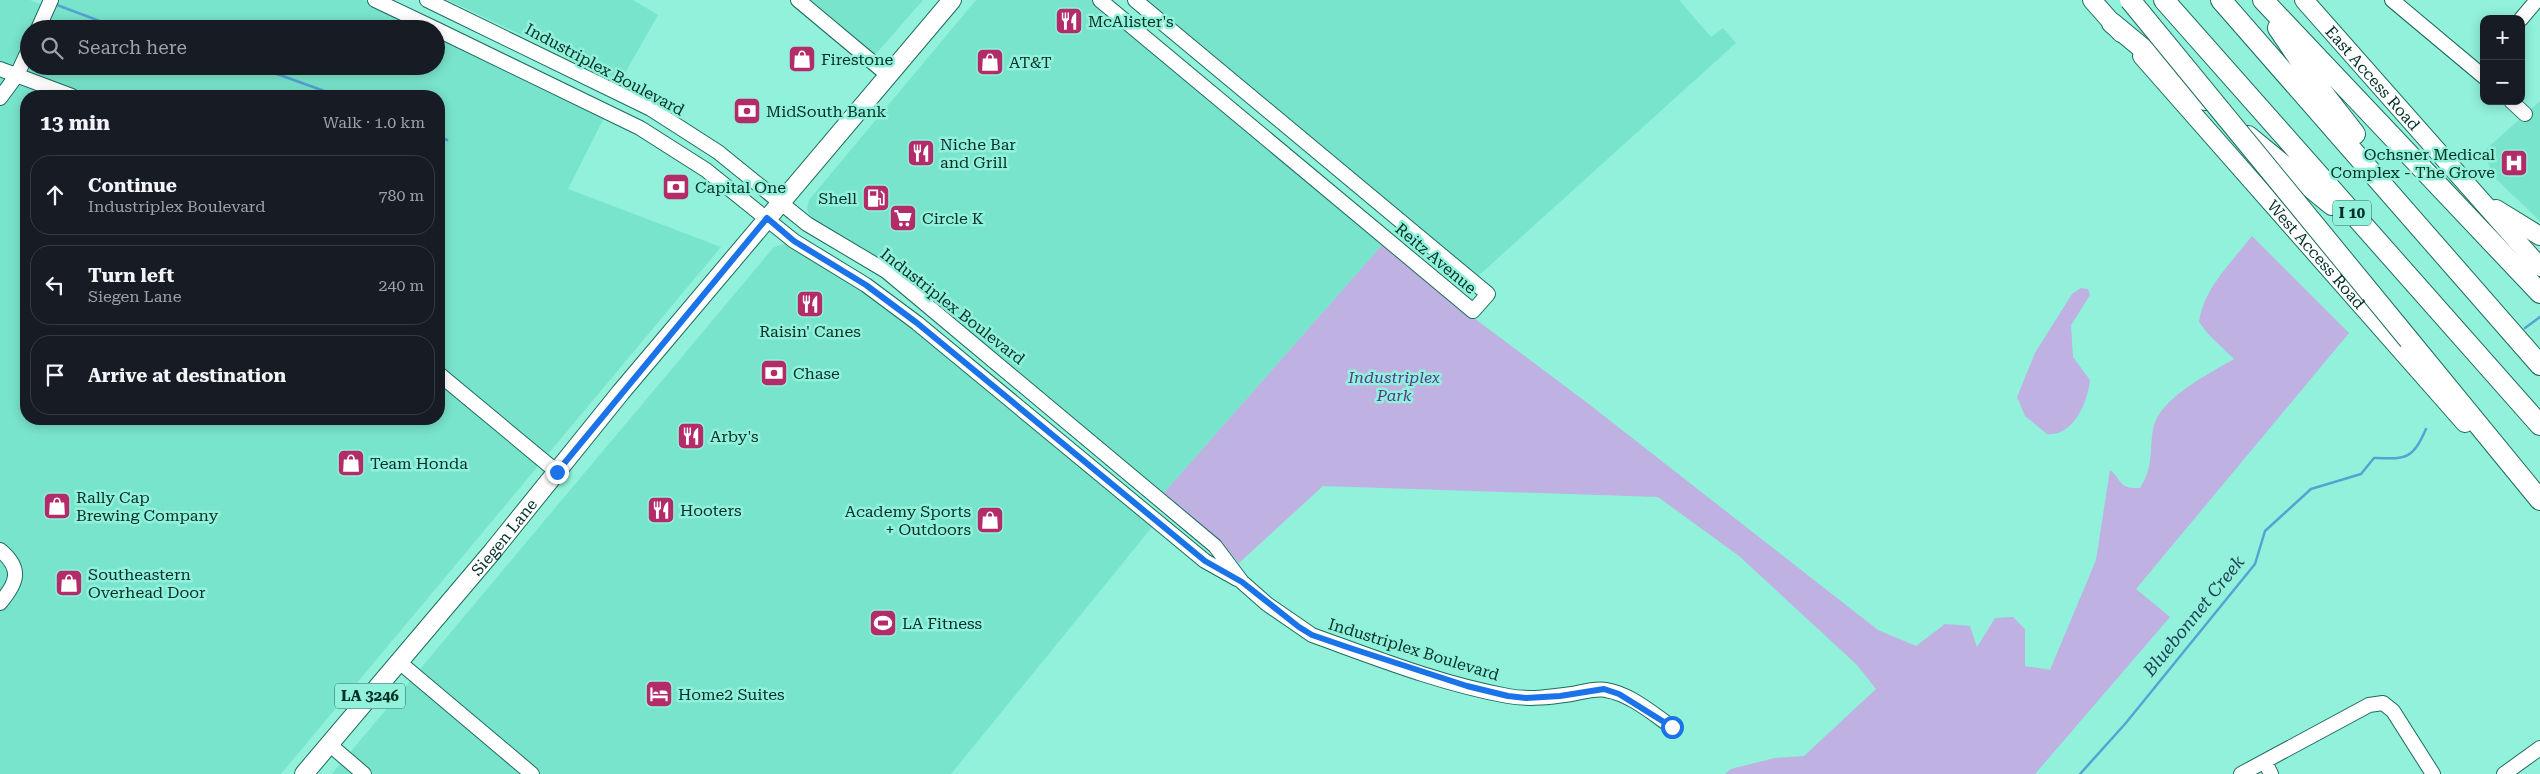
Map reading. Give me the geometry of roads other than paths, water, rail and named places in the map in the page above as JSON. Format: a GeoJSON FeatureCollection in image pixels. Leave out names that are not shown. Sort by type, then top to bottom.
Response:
{"type":"FeatureCollection","features":[{"type":"Feature","properties":{"kind":"highway"},"geometry":{"type":"LineString","coordinates":[[2130,0],[2540,500]]}},
{"type":"Feature","properties":{"kind":"highway","name":"I 10"},"geometry":{"type":"LineString","coordinates":[[2164,0],[2540,425]]}},
{"type":"Feature","properties":{"kind":"highway","name":"I 10"},"geometry":{"type":"LineString","coordinates":[[2221,0],[2540,365]]}},
{"type":"Feature","properties":{"kind":"highway"},"geometry":{"type":"LineString","coordinates":[[2262,0],[2316,84],[2404,196],[2471,287]]}},
{"type":"Feature","properties":{"kind":"highway"},"geometry":{"type":"LineString","coordinates":[[2262,0],[2540,293]]}},
{"type":"Feature","properties":{"kind":"highway"},"geometry":{"type":"LineString","coordinates":[[2112,23],[2380,245]]}},
{"type":"Feature","properties":{"kind":"main road","name":"Siegen Lane"},"geometry":{"type":"LineString","coordinates":[[304,774],[767,218],[952,0]]}},
{"type":"Feature","properties":{"kind":"main road","name":"West Access Road"},"geometry":{"type":"LineString","coordinates":[[2092,0],[2540,508]]}},
{"type":"Feature","properties":{"kind":"main road","name":"East Access Road"},"geometry":{"type":"LineString","coordinates":[[2304,0],[2540,267]]}},
{"type":"Feature","properties":{"kind":"main road"},"geometry":{"type":"LineString","coordinates":[[2479,198],[2540,236]]}},
{"type":"Feature","properties":{"kind":"street"},"geometry":{"type":"LineString","coordinates":[[42,20],[51,0]]}},
{"type":"Feature","properties":{"kind":"street","name":"Industriplex Boulevard"},"geometry":{"type":"LineString","coordinates":[[375,0],[417,20]]}},
{"type":"Feature","properties":{"kind":"street","name":"Industriplex Boulevard"},"geometry":{"type":"LineString","coordinates":[[427,0],[651,109],[718,152],[807,224],[886,271],[1215,546],[1242,582]]}},
{"type":"Feature","properties":{"kind":"street"},"geometry":{"type":"LineString","coordinates":[[798,0],[889,76]]}},
{"type":"Feature","properties":{"kind":"street","name":"Reitz Avenue"},"geometry":{"type":"LineString","coordinates":[[1100,0],[1473,311],[1488,294],[1135,0]]}},
{"type":"Feature","properties":{"kind":"street"},"geometry":{"type":"LineString","coordinates":[[2392,0],[2480,69]]}},
{"type":"Feature","properties":{"kind":"street"},"geometry":{"type":"LineString","coordinates":[[2524,15],[2536,0]]}},
{"type":"Feature","properties":{"kind":"street","name":"Industriplex Boulevard"},"geometry":{"type":"LineString","coordinates":[[445,33],[640,128],[706,170],[794,241],[866,285],[917,323],[1205,561],[1242,582],[1312,635],[1467,686],[1508,696],[1526,698],[1604,689],[1619,694],[1672,727]]}},
{"type":"Feature","properties":{"kind":"street"},"geometry":{"type":"LineString","coordinates":[[0,98],[20,68]]}},
{"type":"Feature","properties":{"kind":"street"},"geometry":{"type":"LineString","coordinates":[[0,69],[56,90]]}},
{"type":"Feature","properties":{"kind":"street"},"geometry":{"type":"LineString","coordinates":[[2515,105],[2525,114]]}},
{"type":"Feature","properties":{"kind":"street"},"geometry":{"type":"LineString","coordinates":[[445,379],[557,472]]}},
{"type":"Feature","properties":{"kind":"street"},"geometry":{"type":"LineString","coordinates":[[0,550],[7,556],[16,572],[13,588],[0,603]]}},
{"type":"Feature","properties":{"kind":"street"},"geometry":{"type":"LineString","coordinates":[[398,661],[532,774]]}},
{"type":"Feature","properties":{"kind":"street"},"geometry":{"type":"LineString","coordinates":[[2242,774],[2268,768],[2369,705],[2383,703],[2392,710],[2433,774]]}},
{"type":"Feature","properties":{"kind":"street"},"geometry":{"type":"LineString","coordinates":[[329,744],[364,774]]}},
{"type":"Feature","properties":{"kind":"street"},"geometry":{"type":"LineString","coordinates":[[2504,774],[2540,748]]}},
{"type":"Feature","properties":{"kind":"waterway"},"geometry":{"type":"LineString","coordinates":[[57,5],[97,20]]}},
{"type":"Feature","properties":{"kind":"waterway"},"geometry":{"type":"LineString","coordinates":[[280,75],[321,90]]}},
{"type":"Feature","properties":{"kind":"waterway","name":"Bluebonnet Creek"},"geometry":{"type":"LineString","coordinates":[[2525,328],[2540,317]]}},
{"type":"Feature","properties":{"kind":"waterway","name":"Bluebonnet Creek"},"geometry":{"type":"LineString","coordinates":[[2080,774],[2125,724],[2255,564],[2265,531],[2311,489],[2361,474],[2374,458],[2407,456],[2417,447],[2426,429]]}},
{"type":"Feature","properties":{"kind":"place","name":"McAlister's"},"geometry":{"type":"Point","coordinates":[1069,21]}},
{"type":"Feature","properties":{"kind":"place","name":"Firestone"},"geometry":{"type":"Point","coordinates":[802,59]}},
{"type":"Feature","properties":{"kind":"place","name":"AT&T"},"geometry":{"type":"Point","coordinates":[990,62]}},
{"type":"Feature","properties":{"kind":"place","name":"MidSouth Bank"},"geometry":{"type":"Point","coordinates":[747,111]}},
{"type":"Feature","properties":{"kind":"place","name":"Niche Bar and Grill"},"geometry":{"type":"Point","coordinates":[921,153]}},
{"type":"Feature","properties":{"kind":"place","name":"Ochsner Medical Complex - The Grove"},"geometry":{"type":"Point","coordinates":[2514,163]}},
{"type":"Feature","properties":{"kind":"place","name":"Capital One"},"geometry":{"type":"Point","coordinates":[676,187]}},
{"type":"Feature","properties":{"kind":"place","name":"Shell"},"geometry":{"type":"Point","coordinates":[876,198]}},
{"type":"Feature","properties":{"kind":"place","name":"Circle K"},"geometry":{"type":"Point","coordinates":[903,218]}},
{"type":"Feature","properties":{"kind":"place","name":"Raisin' Canes"},"geometry":{"type":"Point","coordinates":[810,304]}},
{"type":"Feature","properties":{"kind":"place","name":"Chase"},"geometry":{"type":"Point","coordinates":[774,373]}},
{"type":"Feature","properties":{"kind":"place","name":"Arby's"},"geometry":{"type":"Point","coordinates":[691,436]}},
{"type":"Feature","properties":{"kind":"place","name":"Team Honda"},"geometry":{"type":"Point","coordinates":[351,463]}},
{"type":"Feature","properties":{"kind":"place","name":"Rally Cap Brewing Company"},"geometry":{"type":"Point","coordinates":[57,506]}},
{"type":"Feature","properties":{"kind":"place","name":"Hooters"},"geometry":{"type":"Point","coordinates":[661,510]}},
{"type":"Feature","properties":{"kind":"place","name":"Academy Sports + Outdoors"},"geometry":{"type":"Point","coordinates":[990,520]}},
{"type":"Feature","properties":{"kind":"place","name":"Southeastern Overhead Door"},"geometry":{"type":"Point","coordinates":[69,583]}},
{"type":"Feature","properties":{"kind":"place","name":"LA Fitness"},"geometry":{"type":"Point","coordinates":[883,623]}},
{"type":"Feature","properties":{"kind":"place","name":"Home2 Suites"},"geometry":{"type":"Point","coordinates":[659,694]}},
{"type":"Feature","properties":{"kind":"park label","name":"Industriplex Park"},"geometry":{"type":"Point","coordinates":[1394,386]}}]}
